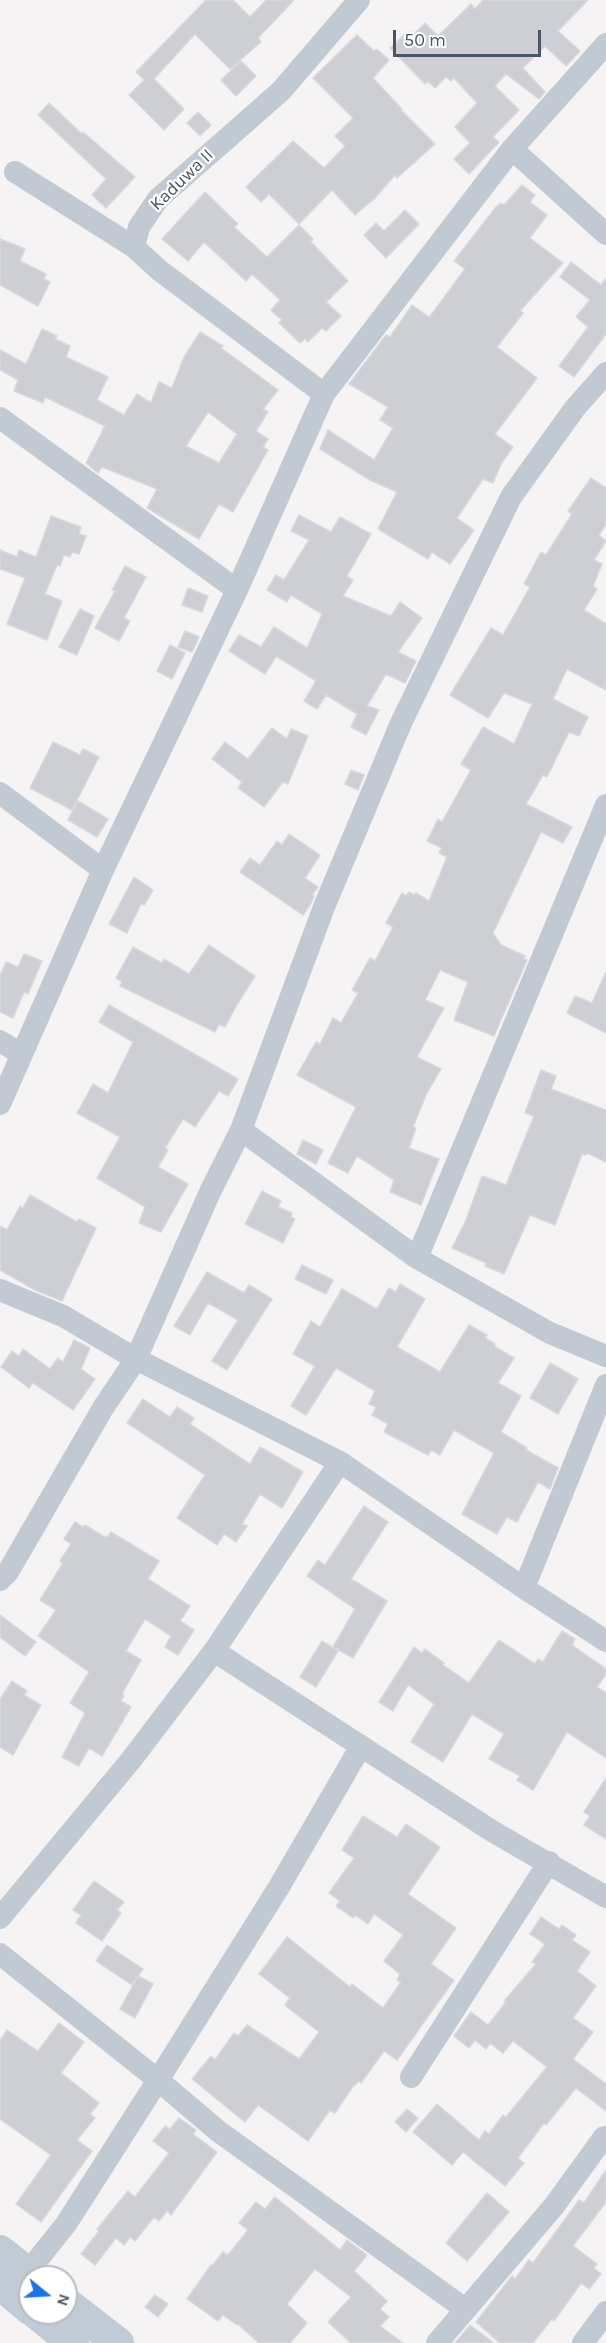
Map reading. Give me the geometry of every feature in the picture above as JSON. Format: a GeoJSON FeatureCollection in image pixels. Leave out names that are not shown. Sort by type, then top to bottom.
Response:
{"type":"FeatureCollection","features":[{"type":"Feature","properties":{"kind":"main road"},"geometry":{"type":"LineString","coordinates":[[0,2251],[17,2289]]}},
{"type":"Feature","properties":{"kind":"main road"},"geometry":{"type":"LineString","coordinates":[[78,2312],[118,2343]]}},
{"type":"Feature","properties":{"kind":"main road"},"geometry":{"type":"LineString","coordinates":[[51,2325],[73,2343]]}},
{"type":"Feature","properties":{"kind":"street","name":"Kaduwa II"},"geometry":{"type":"LineString","coordinates":[[134,247],[139,227],[158,199],[280,91],[359,0]]}},
{"type":"Feature","properties":{"kind":"street"},"geometry":{"type":"LineString","coordinates":[[0,1104],[103,870],[237,590],[324,394],[512,149],[606,44]]}},
{"type":"Feature","properties":{"kind":"street"},"geometry":{"type":"LineString","coordinates":[[512,149],[606,234]]}},
{"type":"Feature","properties":{"kind":"street"},"geometry":{"type":"LineString","coordinates":[[15,172],[134,247],[159,270],[324,394]]}},
{"type":"Feature","properties":{"kind":"street"},"geometry":{"type":"LineString","coordinates":[[0,1580],[8,1572],[103,1408],[136,1359],[210,1192],[241,1130],[324,908],[406,713],[511,496],[575,408],[606,373]]}},
{"type":"Feature","properties":{"kind":"street"},"geometry":{"type":"LineString","coordinates":[[0,418],[237,590]]}},
{"type":"Feature","properties":{"kind":"street"},"geometry":{"type":"LineString","coordinates":[[0,793],[103,870]]}},
{"type":"Feature","properties":{"kind":"street"},"geometry":{"type":"LineString","coordinates":[[417,1258],[606,805]]}},
{"type":"Feature","properties":{"kind":"street"},"geometry":{"type":"LineString","coordinates":[[0,1041],[21,1054]]}},
{"type":"Feature","properties":{"kind":"street"},"geometry":{"type":"LineString","coordinates":[[241,1130],[417,1258],[550,1333],[606,1356]]}},
{"type":"Feature","properties":{"kind":"street"},"geometry":{"type":"LineString","coordinates":[[0,1290],[63,1316],[136,1359],[340,1462],[524,1588],[606,1641]]}},
{"type":"Feature","properties":{"kind":"street"},"geometry":{"type":"LineString","coordinates":[[524,1588],[606,1385]]}},
{"type":"Feature","properties":{"kind":"street"},"geometry":{"type":"LineString","coordinates":[[0,1918],[130,1760],[214,1651],[340,1462]]}},
{"type":"Feature","properties":{"kind":"street"},"geometry":{"type":"LineString","coordinates":[[214,1651],[492,1831],[606,1897]]}},
{"type":"Feature","properties":{"kind":"street"},"geometry":{"type":"LineString","coordinates":[[17,2289],[66,2224],[158,2080],[279,1887],[362,1746]]}},
{"type":"Feature","properties":{"kind":"street"},"geometry":{"type":"LineString","coordinates":[[411,2077],[549,1862]]}},
{"type":"Feature","properties":{"kind":"street"},"geometry":{"type":"LineString","coordinates":[[0,1954],[218,2130],[465,2309]]}},
{"type":"Feature","properties":{"kind":"street"},"geometry":{"type":"LineString","coordinates":[[437,2343],[554,2206],[604,2137]]}},
{"type":"Feature","properties":{"kind":"street"},"geometry":{"type":"LineString","coordinates":[[583,2343],[606,2312]]}},
{"type":"Feature","properties":{"kind":"building"},"geometry":{"type":"Polygon","coordinates":[[[206,0],[233,0],[250,17],[266,0],[294,0],[258,38],[261,42],[230,69],[195,34],[154,79],[184,109],[164,130],[129,95],[144,80],[136,72],[206,0]]]}},
{"type":"Feature","properties":{"kind":"building"},"geometry":{"type":"Polygon","coordinates":[[[483,0],[588,0],[558,31],[580,51],[566,66],[545,46],[523,68],[545,92],[539,99],[506,74],[495,86],[519,110],[493,137],[499,142],[469,174],[454,159],[470,143],[455,127],[477,103],[454,78],[451,81],[446,77],[435,88],[428,81],[425,84],[390,48],[405,34],[407,36],[411,32],[413,35],[425,23],[438,36],[471,4],[475,9],[483,0]]]}},
{"type":"Feature","properties":{"kind":"building"},"geometry":{"type":"Polygon","coordinates":[[[357,35],[374,51],[377,49],[389,60],[373,78],[435,144],[397,178],[395,175],[375,198],[355,215],[332,190],[299,224],[269,194],[261,202],[246,187],[293,141],[324,168],[345,146],[335,136],[353,118],[313,78],[357,35]]]}},
{"type":"Feature","properties":{"kind":"building"},"geometry":{"type":"Polygon","coordinates":[[[241,61],[256,76],[236,96],[221,80],[241,61]]]}},
{"type":"Feature","properties":{"kind":"building"},"geometry":{"type":"Polygon","coordinates":[[[49,103],[82,134],[83,132],[135,177],[106,208],[92,195],[106,179],[38,115],[49,103]]]}},
{"type":"Feature","properties":{"kind":"building"},"geometry":{"type":"Polygon","coordinates":[[[198,112],[211,125],[200,136],[187,123],[198,112]]]}},
{"type":"Feature","properties":{"kind":"building"},"geometry":{"type":"Polygon","coordinates":[[[522,185],[535,195],[530,202],[547,215],[530,238],[563,263],[520,311],[523,313],[497,347],[537,378],[495,434],[513,447],[501,464],[493,483],[483,479],[457,518],[474,530],[450,564],[432,552],[428,559],[378,529],[397,492],[370,480],[320,449],[328,430],[374,460],[393,428],[380,420],[388,407],[349,384],[386,335],[390,337],[412,305],[429,317],[431,315],[465,269],[454,261],[496,207],[501,203],[504,205],[522,185]]]}},
{"type":"Feature","properties":{"kind":"building"},"geometry":{"type":"Polygon","coordinates":[[[205,192],[238,224],[234,227],[267,257],[299,225],[313,239],[311,242],[348,281],[326,302],[341,316],[326,331],[322,328],[308,342],[305,339],[300,343],[279,323],[282,320],[271,310],[280,300],[252,274],[246,281],[204,242],[188,261],[162,239],[205,192]]]}},
{"type":"Feature","properties":{"kind":"building"},"geometry":{"type":"Polygon","coordinates":[[[405,210],[419,224],[386,258],[364,235],[376,223],[384,231],[405,210]]]}},
{"type":"Feature","properties":{"kind":"building"},"geometry":{"type":"Polygon","coordinates":[[[0,239],[25,249],[20,261],[46,274],[44,279],[50,282],[38,306],[0,285],[0,239]]]}},
{"type":"Feature","properties":{"kind":"building"},"geometry":{"type":"Polygon","coordinates":[[[571,262],[601,285],[606,278],[606,334],[574,377],[559,366],[588,327],[576,317],[590,300],[560,277],[571,262]]]}},
{"type":"Feature","properties":{"kind":"building"},"geometry":{"type":"Polygon","coordinates":[[[42,329],[57,336],[55,339],[70,346],[66,357],[108,377],[97,400],[124,415],[137,394],[151,403],[159,382],[172,388],[184,357],[200,332],[223,346],[221,348],[278,390],[263,409],[268,412],[256,431],[268,439],[263,447],[268,450],[233,512],[219,504],[199,539],[147,508],[157,489],[102,467],[98,473],[86,463],[105,426],[45,397],[43,403],[14,391],[18,380],[0,370],[0,350],[26,364],[42,329]],[[208,412],[186,446],[219,463],[237,434],[208,412]]]}},
{"type":"Feature","properties":{"kind":"building"},"geometry":{"type":"Polygon","coordinates":[[[591,478],[606,488],[606,524],[599,535],[606,541],[594,560],[602,564],[593,586],[597,589],[584,610],[606,624],[606,690],[567,669],[553,699],[588,717],[579,736],[569,732],[547,777],[543,775],[526,804],[572,827],[563,843],[541,832],[493,933],[501,945],[525,956],[524,959],[527,960],[494,1036],[454,1020],[468,982],[440,970],[425,1000],[444,1008],[417,1057],[441,1069],[426,1095],[413,1127],[416,1128],[409,1148],[439,1159],[421,1205],[390,1192],[394,1180],[357,1156],[348,1173],[328,1163],[356,1107],[297,1075],[316,1042],[320,1044],[333,1018],[341,1023],[358,993],[352,990],[370,958],[375,961],[393,927],[386,923],[402,893],[406,896],[409,892],[414,895],[416,893],[429,901],[447,857],[439,853],[442,848],[427,841],[438,819],[442,822],[471,770],[461,764],[483,727],[514,744],[532,704],[504,693],[488,718],[450,695],[491,628],[503,635],[530,587],[524,584],[541,552],[546,555],[572,514],[568,511],[591,478]]]}},
{"type":"Feature","properties":{"kind":"building"},"geometry":{"type":"Polygon","coordinates":[[[299,515],[331,532],[340,517],[371,534],[347,576],[353,580],[343,596],[391,616],[400,602],[422,618],[398,652],[416,661],[405,683],[386,674],[367,706],[379,710],[366,735],[351,727],[357,714],[326,695],[317,709],[304,701],[316,681],[276,656],[265,674],[229,651],[239,635],[261,647],[274,627],[307,648],[322,614],[291,595],[287,602],[267,590],[276,575],[284,580],[309,540],[291,531],[299,515]]]}},
{"type":"Feature","properties":{"kind":"building"},"geometry":{"type":"Polygon","coordinates":[[[51,516],[81,527],[79,534],[86,536],[79,554],[72,552],[70,557],[64,555],[60,566],[57,565],[45,594],[62,601],[47,640],[7,624],[25,578],[0,569],[0,550],[17,557],[19,550],[36,557],[51,516]]]}},
{"type":"Feature","properties":{"kind":"building"},"geometry":{"type":"Polygon","coordinates":[[[125,566],[146,577],[124,618],[130,621],[119,641],[95,628],[115,591],[112,590],[125,566]]]}},
{"type":"Feature","properties":{"kind":"building"},"geometry":{"type":"Polygon","coordinates":[[[188,588],[208,596],[202,612],[182,605],[188,588]]]}},
{"type":"Feature","properties":{"kind":"building"},"geometry":{"type":"Polygon","coordinates":[[[80,609],[94,616],[77,655],[59,647],[80,609]]]}},
{"type":"Feature","properties":{"kind":"building"},"geometry":{"type":"Polygon","coordinates":[[[185,631],[199,637],[192,652],[178,647],[185,631]]]}},
{"type":"Feature","properties":{"kind":"building"},"geometry":{"type":"Polygon","coordinates":[[[170,645],[185,653],[172,679],[157,671],[170,645]]]}},
{"type":"Feature","properties":{"kind":"building"},"geometry":{"type":"Polygon","coordinates":[[[272,728],[287,739],[291,729],[308,736],[288,784],[283,782],[264,807],[238,788],[242,782],[212,759],[225,742],[248,759],[272,728]]]}},
{"type":"Feature","properties":{"kind":"building"},"geometry":{"type":"Polygon","coordinates":[[[53,742],[80,755],[83,749],[99,757],[72,810],[30,788],[53,742]]]}},
{"type":"Feature","properties":{"kind":"building"},"geometry":{"type":"Polygon","coordinates":[[[351,770],[364,775],[358,790],[345,784],[351,770]]]}},
{"type":"Feature","properties":{"kind":"building"},"geometry":{"type":"Polygon","coordinates":[[[78,801],[108,819],[97,837],[68,820],[78,801]]]}},
{"type":"Feature","properties":{"kind":"building"},"geometry":{"type":"Polygon","coordinates":[[[289,834],[320,855],[305,878],[318,887],[303,915],[240,872],[250,858],[260,865],[277,841],[282,845],[289,834]]]}},
{"type":"Feature","properties":{"kind":"building"},"geometry":{"type":"Polygon","coordinates":[[[134,877],[153,890],[144,905],[141,904],[127,933],[109,924],[134,877]]]}},
{"type":"Feature","properties":{"kind":"building"},"geometry":{"type":"Polygon","coordinates":[[[209,945],[255,976],[225,1027],[219,1024],[215,1032],[120,986],[122,982],[116,978],[133,947],[162,963],[164,959],[189,974],[209,945]]]}},
{"type":"Feature","properties":{"kind":"building"},"geometry":{"type":"Polygon","coordinates":[[[24,954],[42,961],[28,994],[24,992],[13,1018],[0,1012],[0,976],[6,962],[18,967],[24,954]]]}},
{"type":"Feature","properties":{"kind":"building"},"geometry":{"type":"Polygon","coordinates":[[[606,972],[606,1033],[567,1013],[575,996],[592,1003],[606,972]]]}},
{"type":"Feature","properties":{"kind":"building"},"geometry":{"type":"Polygon","coordinates":[[[109,1005],[238,1079],[228,1096],[219,1091],[195,1127],[183,1119],[165,1148],[168,1150],[158,1167],[188,1184],[161,1232],[139,1223],[145,1207],[97,1178],[120,1137],[77,1113],[93,1084],[108,1093],[133,1042],[99,1022],[109,1005]]]}},
{"type":"Feature","properties":{"kind":"building"},"geometry":{"type":"Polygon","coordinates":[[[541,1070],[556,1076],[551,1089],[606,1110],[606,1162],[587,1153],[582,1154],[555,1225],[530,1215],[504,1274],[452,1248],[466,1220],[482,1176],[506,1185],[534,1116],[525,1113],[541,1070]]]}},
{"type":"Feature","properties":{"kind":"building"},"geometry":{"type":"Polygon","coordinates":[[[303,1140],[323,1150],[316,1164],[297,1154],[303,1140]]]}},
{"type":"Feature","properties":{"kind":"building"},"geometry":{"type":"Polygon","coordinates":[[[262,1191],[281,1201],[278,1207],[292,1213],[291,1217],[295,1219],[283,1243],[245,1224],[262,1191]]]}},
{"type":"Feature","properties":{"kind":"building"},"geometry":{"type":"Polygon","coordinates":[[[30,1195],[77,1222],[79,1219],[96,1228],[62,1301],[35,1290],[0,1270],[0,1226],[7,1230],[20,1206],[23,1208],[30,1195]]]}},
{"type":"Feature","properties":{"kind":"building"},"geometry":{"type":"Polygon","coordinates":[[[302,1265],[333,1280],[326,1294],[295,1279],[302,1265]]]}},
{"type":"Feature","properties":{"kind":"building"},"geometry":{"type":"Polygon","coordinates":[[[207,1272],[244,1293],[249,1285],[272,1299],[227,1370],[212,1361],[238,1320],[208,1303],[190,1335],[174,1326],[207,1272]]]}},
{"type":"Feature","properties":{"kind":"building"},"geometry":{"type":"Polygon","coordinates":[[[400,1284],[425,1299],[397,1347],[440,1372],[469,1325],[487,1335],[485,1338],[495,1344],[494,1346],[514,1358],[498,1383],[521,1396],[501,1432],[527,1448],[526,1450],[558,1468],[550,1489],[538,1482],[517,1522],[507,1517],[497,1534],[462,1514],[494,1453],[454,1430],[440,1455],[431,1450],[428,1455],[384,1432],[388,1424],[372,1415],[376,1407],[369,1404],[375,1391],[336,1368],[306,1415],[291,1406],[315,1366],[293,1354],[311,1321],[320,1327],[342,1289],[377,1309],[389,1288],[396,1292],[400,1284]]]}},
{"type":"Feature","properties":{"kind":"building"},"geometry":{"type":"Polygon","coordinates":[[[74,1340],[90,1348],[81,1369],[95,1379],[73,1410],[33,1383],[29,1388],[1,1367],[12,1351],[19,1356],[23,1349],[50,1369],[58,1358],[63,1362],[74,1340]]]}},
{"type":"Feature","properties":{"kind":"building"},"geometry":{"type":"Polygon","coordinates":[[[550,1363],[578,1379],[558,1414],[530,1398],[550,1363]]]}},
{"type":"Feature","properties":{"kind":"building"},"geometry":{"type":"Polygon","coordinates":[[[143,1399],[170,1417],[177,1407],[194,1418],[190,1424],[250,1464],[260,1447],[303,1472],[282,1508],[260,1494],[242,1524],[247,1526],[236,1542],[224,1534],[217,1545],[177,1518],[205,1475],[127,1423],[143,1399]]]}},
{"type":"Feature","properties":{"kind":"building"},"geometry":{"type":"Polygon","coordinates":[[[364,1506],[388,1522],[351,1579],[387,1601],[353,1658],[333,1647],[355,1609],[307,1576],[318,1560],[325,1565],[364,1506]]]}},
{"type":"Feature","properties":{"kind":"building"},"geometry":{"type":"Polygon","coordinates":[[[75,1522],[103,1536],[108,1537],[111,1532],[159,1561],[148,1579],[190,1606],[180,1621],[194,1630],[178,1655],[165,1647],[171,1636],[145,1619],[126,1651],[141,1660],[122,1694],[124,1695],[121,1701],[131,1707],[102,1756],[89,1748],[79,1766],[62,1757],[85,1713],[70,1703],[89,1672],[38,1636],[56,1610],[40,1600],[63,1563],[60,1561],[71,1544],[64,1539],[75,1522]]]}},
{"type":"Feature","properties":{"kind":"building"},"geometry":{"type":"Polygon","coordinates":[[[0,1615],[36,1642],[25,1656],[0,1637],[0,1615]]]}},
{"type":"Feature","properties":{"kind":"building"},"geometry":{"type":"Polygon","coordinates":[[[562,1631],[575,1639],[572,1645],[606,1669],[606,1674],[597,1687],[606,1693],[606,1758],[567,1732],[533,1790],[517,1780],[520,1776],[489,1759],[504,1734],[472,1714],[443,1762],[411,1742],[434,1704],[408,1685],[393,1711],[379,1702],[414,1647],[422,1653],[425,1649],[469,1683],[499,1640],[535,1664],[538,1659],[543,1662],[562,1631]]]}},
{"type":"Feature","properties":{"kind":"building"},"geometry":{"type":"Polygon","coordinates":[[[322,1641],[338,1651],[316,1687],[300,1677],[322,1641]]]}},
{"type":"Feature","properties":{"kind":"building"},"geometry":{"type":"Polygon","coordinates":[[[12,1681],[27,1691],[24,1695],[41,1705],[13,1755],[0,1747],[0,1699],[12,1681]]]}},
{"type":"Feature","properties":{"kind":"building"},"geometry":{"type":"Polygon","coordinates":[[[606,1778],[606,1839],[584,1825],[590,1816],[584,1812],[606,1778]]]}},
{"type":"Feature","properties":{"kind":"building"},"geometry":{"type":"Polygon","coordinates":[[[363,1816],[397,1837],[406,1824],[440,1847],[408,1894],[456,1928],[431,1964],[454,1980],[397,2060],[384,2051],[361,2083],[359,2081],[352,2088],[335,2113],[330,2110],[308,2141],[258,2105],[245,2122],[192,2079],[211,2056],[215,2060],[234,2033],[238,2036],[247,2025],[299,2059],[319,2032],[285,2005],[290,1998],[259,1974],[287,1937],[350,1987],[352,1984],[383,2008],[401,1982],[397,1980],[400,1974],[384,1961],[403,1935],[374,1914],[368,1924],[355,1915],[353,1918],[336,1906],[340,1901],[329,1893],[354,1858],[342,1850],[363,1816]]]}},
{"type":"Feature","properties":{"kind":"building"},"geometry":{"type":"Polygon","coordinates":[[[94,1881],[124,1902],[117,1910],[121,1913],[102,1941],[76,1923],[81,1915],[73,1910],[94,1881]]]}},
{"type":"Feature","properties":{"kind":"building"},"geometry":{"type":"Polygon","coordinates":[[[541,1917],[559,1929],[562,1925],[576,1935],[572,1940],[590,1952],[577,1971],[596,1986],[573,2018],[593,2032],[573,2059],[606,2084],[606,2111],[576,2088],[546,2125],[544,2123],[518,2158],[524,2163],[505,2186],[463,2152],[452,2165],[413,2132],[437,2104],[479,2140],[485,2131],[489,2134],[503,2115],[506,2117],[547,2067],[513,2041],[503,2053],[490,2043],[486,2049],[475,2040],[469,2048],[454,2036],[471,2012],[488,2025],[506,2002],[504,2001],[536,1964],[532,1962],[545,1944],[530,1934],[541,1917]]]}},
{"type":"Feature","properties":{"kind":"building"},"geometry":{"type":"Polygon","coordinates":[[[107,1945],[143,1969],[132,1985],[96,1961],[107,1945]]]}},
{"type":"Feature","properties":{"kind":"building"},"geometry":{"type":"Polygon","coordinates":[[[138,1976],[153,1984],[135,2018],[120,2009],[138,1976]]]}},
{"type":"Feature","properties":{"kind":"building"},"geometry":{"type":"Polygon","coordinates":[[[59,2023],[84,2042],[61,2073],[99,2103],[90,2114],[95,2118],[77,2140],[92,2151],[41,2222],[16,2204],[51,2155],[0,2119],[0,2041],[7,2030],[38,2051],[59,2023]]]}},
{"type":"Feature","properties":{"kind":"building"},"geometry":{"type":"Polygon","coordinates":[[[407,2109],[418,2118],[406,2132],[395,2122],[407,2109]]]}},
{"type":"Feature","properties":{"kind":"building"},"geometry":{"type":"Polygon","coordinates":[[[179,2118],[196,2130],[193,2134],[217,2152],[171,2215],[167,2211],[159,2221],[154,2217],[135,2241],[130,2237],[124,2245],[116,2238],[95,2265],[81,2254],[99,2231],[97,2229],[128,2191],[135,2197],[169,2153],[153,2141],[165,2126],[170,2129],[179,2118]]]}},
{"type":"Feature","properties":{"kind":"building"},"geometry":{"type":"Polygon","coordinates":[[[606,2170],[606,2202],[573,2246],[597,2264],[594,2268],[601,2274],[589,2289],[581,2283],[554,2321],[552,2319],[533,2343],[500,2343],[476,2322],[512,2276],[515,2279],[529,2260],[533,2263],[579,2200],[584,2203],[606,2170]]]}},
{"type":"Feature","properties":{"kind":"building"},"geometry":{"type":"Polygon","coordinates":[[[487,2193],[509,2212],[467,2261],[446,2243],[487,2193]]]}},
{"type":"Feature","properties":{"kind":"building"},"geometry":{"type":"Polygon","coordinates":[[[275,2197],[340,2250],[347,2240],[367,2255],[354,2271],[387,2301],[380,2309],[389,2317],[380,2326],[403,2343],[351,2343],[328,2322],[351,2297],[315,2269],[287,2304],[307,2323],[290,2343],[259,2343],[238,2324],[223,2315],[218,2321],[187,2299],[211,2265],[223,2252],[228,2255],[248,2230],[239,2223],[256,2202],[265,2209],[275,2197]]]}},
{"type":"Feature","properties":{"kind":"building"},"geometry":{"type":"Polygon","coordinates":[[[155,2295],[168,2304],[158,2317],[145,2307],[155,2295]]]}},
{"type":"Feature","properties":{"kind":"building"},"geometry":{"type":"Polygon","coordinates":[[[470,2325],[494,2343],[455,2343],[470,2325]]]}}]}
